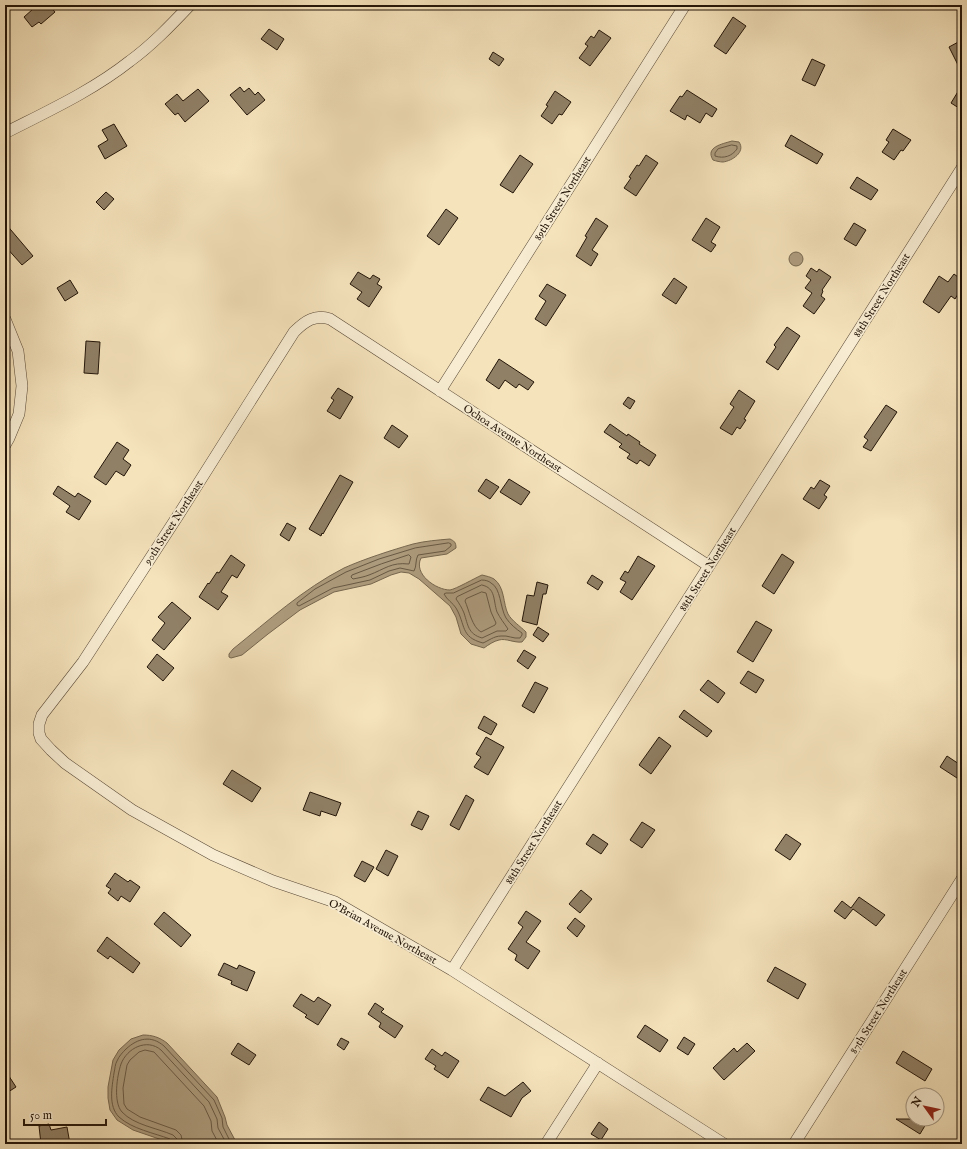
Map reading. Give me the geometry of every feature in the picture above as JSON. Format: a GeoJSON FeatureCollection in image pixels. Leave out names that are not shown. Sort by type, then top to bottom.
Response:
{"type":"FeatureCollection","features":[{"type":"Feature","properties":{"kind":"street"},"geometry":{"type":"LineString","coordinates":[[5,133],[80,94],[130,61],[160,35],[190,5]]}},
{"type":"Feature","properties":{"kind":"street","name":"89th Street Northeast"},"geometry":{"type":"LineString","coordinates":[[440,391],[685,5]]}},
{"type":"Feature","properties":{"kind":"street","name":"88th Street Northeast"},"geometry":{"type":"LineString","coordinates":[[452,970],[962,168]]}},
{"type":"Feature","properties":{"kind":"street","name":"Ochoa Avenue Northeast"},"geometry":{"type":"LineString","coordinates":[[315,318],[322,317],[330,319],[709,566]]}},
{"type":"Feature","properties":{"kind":"street","name":"90th Street Northeast"},"geometry":{"type":"LineString","coordinates":[[39,733],[39,724],[42,715],[83,662],[294,332],[302,324],[315,318]]}},
{"type":"Feature","properties":{"kind":"street"},"geometry":{"type":"LineString","coordinates":[[5,319],[18,351],[22,386],[19,414],[10,438],[5,445]]}},
{"type":"Feature","properties":{"kind":"street","name":"O'Brian Avenue Northeast"},"geometry":{"type":"LineString","coordinates":[[39,733],[41,739],[65,763],[132,810],[219,857],[273,881],[335,902],[452,970],[724,1144]]}},
{"type":"Feature","properties":{"kind":"street","name":"87th Street Northeast"},"geometry":{"type":"LineString","coordinates":[[794,1144],[962,879]]}},
{"type":"Feature","properties":{"kind":"street"},"geometry":{"type":"LineString","coordinates":[[546,1144],[598,1063]]}},
{"type":"Feature","properties":{"kind":"water"},"geometry":{"type":"Polygon","coordinates":[[[732,141],[739,142],[741,146],[741,149],[734,158],[723,162],[713,160],[711,152],[713,149],[719,145],[732,141]]]}},
{"type":"Feature","properties":{"kind":"water"},"geometry":{"type":"Polygon","coordinates":[[[796,252],[801,254],[803,259],[801,264],[796,266],[791,264],[789,259],[791,254],[796,252]]]}},
{"type":"Feature","properties":{"kind":"water"},"geometry":{"type":"Polygon","coordinates":[[[450,539],[456,544],[456,548],[447,554],[421,558],[419,564],[423,575],[427,580],[438,587],[450,590],[482,575],[494,579],[498,582],[502,591],[508,614],[526,632],[526,637],[522,642],[502,640],[493,642],[484,648],[471,644],[461,634],[456,617],[450,606],[419,579],[409,573],[401,572],[371,584],[334,592],[300,610],[242,655],[231,658],[229,657],[229,654],[233,649],[286,606],[329,576],[360,561],[413,544],[450,539]]]}},
{"type":"Feature","properties":{"kind":"water"},"geometry":{"type":"Polygon","coordinates":[[[143,1035],[149,1035],[161,1039],[167,1043],[217,1097],[227,1125],[235,1140],[234,1144],[177,1144],[133,1130],[117,1120],[110,1110],[108,1098],[108,1087],[113,1060],[119,1050],[131,1039],[143,1035]]]}},
{"type":"Feature","properties":{"kind":"building"},"geometry":{"type":"Polygon","coordinates":[[[30,5],[49,5],[55,12],[41,24],[39,22],[32,27],[24,17],[33,9],[30,5]]]}},
{"type":"Feature","properties":{"kind":"building"},"geometry":{"type":"Polygon","coordinates":[[[733,17],[746,26],[726,54],[714,46],[733,17]]]}},
{"type":"Feature","properties":{"kind":"building"},"geometry":{"type":"Polygon","coordinates":[[[269,29],[284,39],[277,50],[261,39],[269,29]]]}},
{"type":"Feature","properties":{"kind":"building"},"geometry":{"type":"Polygon","coordinates":[[[599,30],[611,38],[590,66],[579,58],[588,46],[585,44],[591,36],[594,38],[599,30]]]}},
{"type":"Feature","properties":{"kind":"building"},"geometry":{"type":"Polygon","coordinates":[[[962,40],[962,73],[949,47],[962,40]]]}},
{"type":"Feature","properties":{"kind":"building"},"geometry":{"type":"Polygon","coordinates":[[[493,52],[504,59],[499,66],[489,59],[493,52]]]}},
{"type":"Feature","properties":{"kind":"building"},"geometry":{"type":"Polygon","coordinates":[[[812,59],[825,65],[815,86],[802,80],[812,59]]]}},
{"type":"Feature","properties":{"kind":"building"},"geometry":{"type":"Polygon","coordinates":[[[962,85],[962,110],[951,103],[962,85]]]}},
{"type":"Feature","properties":{"kind":"building"},"geometry":{"type":"Polygon","coordinates":[[[240,87],[244,92],[249,88],[255,95],[258,92],[265,100],[247,115],[230,95],[240,87]]]}},
{"type":"Feature","properties":{"kind":"building"},"geometry":{"type":"Polygon","coordinates":[[[198,89],[209,101],[185,122],[178,113],[175,115],[165,104],[177,94],[183,101],[198,89]]]}},
{"type":"Feature","properties":{"kind":"building"},"geometry":{"type":"Polygon","coordinates":[[[687,90],[717,109],[712,117],[706,113],[700,123],[687,115],[685,120],[670,111],[680,96],[682,97],[687,90]]]}},
{"type":"Feature","properties":{"kind":"building"},"geometry":{"type":"Polygon","coordinates":[[[555,91],[571,102],[562,115],[559,114],[552,124],[541,116],[548,106],[546,105],[555,91]]]}},
{"type":"Feature","properties":{"kind":"building"},"geometry":{"type":"Polygon","coordinates":[[[114,124],[127,146],[105,159],[98,146],[108,140],[102,130],[114,124]]]}},
{"type":"Feature","properties":{"kind":"building"},"geometry":{"type":"Polygon","coordinates":[[[893,129],[911,140],[894,160],[882,152],[889,142],[886,140],[893,129]]]}},
{"type":"Feature","properties":{"kind":"building"},"geometry":{"type":"Polygon","coordinates":[[[791,135],[823,154],[817,164],[785,146],[791,135]]]}},
{"type":"Feature","properties":{"kind":"building"},"geometry":{"type":"Polygon","coordinates":[[[520,155],[533,164],[513,193],[500,185],[520,155]]]}},
{"type":"Feature","properties":{"kind":"building"},"geometry":{"type":"Polygon","coordinates":[[[646,155],[658,163],[636,196],[624,188],[637,165],[639,166],[646,155]]]}},
{"type":"Feature","properties":{"kind":"building"},"geometry":{"type":"Polygon","coordinates":[[[857,177],[878,190],[871,200],[850,188],[857,177]]]}},
{"type":"Feature","properties":{"kind":"building"},"geometry":{"type":"Polygon","coordinates":[[[106,192],[114,199],[104,210],[96,202],[106,192]]]}},
{"type":"Feature","properties":{"kind":"building"},"geometry":{"type":"Polygon","coordinates":[[[446,209],[458,218],[439,245],[427,236],[446,209]]]}},
{"type":"Feature","properties":{"kind":"building"},"geometry":{"type":"Polygon","coordinates":[[[596,218],[608,226],[592,250],[598,254],[591,266],[576,256],[587,237],[585,236],[596,218]]]}},
{"type":"Feature","properties":{"kind":"building"},"geometry":{"type":"Polygon","coordinates":[[[706,218],[720,227],[711,242],[716,245],[711,252],[692,240],[706,218]]]}},
{"type":"Feature","properties":{"kind":"building"},"geometry":{"type":"Polygon","coordinates":[[[5,223],[33,256],[22,265],[5,246],[5,223]]]}},
{"type":"Feature","properties":{"kind":"building"},"geometry":{"type":"Polygon","coordinates":[[[854,223],[866,230],[856,246],[844,239],[854,223]]]}},
{"type":"Feature","properties":{"kind":"building"},"geometry":{"type":"Polygon","coordinates":[[[811,268],[817,272],[819,269],[831,277],[822,290],[821,296],[825,299],[814,314],[803,306],[812,293],[805,288],[811,280],[806,276],[811,268]]]}},
{"type":"Feature","properties":{"kind":"building"},"geometry":{"type":"Polygon","coordinates":[[[358,272],[370,279],[373,275],[380,279],[377,284],[382,287],[369,307],[357,299],[362,292],[350,284],[358,272]]]}},
{"type":"Feature","properties":{"kind":"building"},"geometry":{"type":"Polygon","coordinates":[[[954,274],[962,280],[962,288],[955,299],[951,296],[939,313],[923,302],[939,276],[948,282],[954,274]]]}},
{"type":"Feature","properties":{"kind":"building"},"geometry":{"type":"Polygon","coordinates":[[[674,278],[687,287],[676,304],[662,295],[674,278]]]}},
{"type":"Feature","properties":{"kind":"building"},"geometry":{"type":"Polygon","coordinates":[[[70,280],[78,293],[65,301],[57,288],[70,280]]]}},
{"type":"Feature","properties":{"kind":"building"},"geometry":{"type":"Polygon","coordinates":[[[547,284],[566,295],[546,326],[535,319],[546,301],[539,296],[547,284]]]}},
{"type":"Feature","properties":{"kind":"building"},"geometry":{"type":"Polygon","coordinates":[[[787,327],[800,336],[778,370],[766,362],[776,347],[774,345],[787,327]]]}},
{"type":"Feature","properties":{"kind":"building"},"geometry":{"type":"Polygon","coordinates":[[[86,341],[100,342],[98,374],[84,373],[86,341]]]}},
{"type":"Feature","properties":{"kind":"building"},"geometry":{"type":"Polygon","coordinates":[[[499,359],[534,382],[528,390],[519,384],[516,388],[505,380],[499,389],[486,380],[499,359]]]}},
{"type":"Feature","properties":{"kind":"building"},"geometry":{"type":"Polygon","coordinates":[[[338,388],[353,397],[340,419],[327,411],[334,400],[331,398],[338,388]]]}},
{"type":"Feature","properties":{"kind":"building"},"geometry":{"type":"Polygon","coordinates":[[[739,390],[755,401],[740,429],[737,427],[732,435],[720,428],[734,407],[730,404],[739,390]]]}},
{"type":"Feature","properties":{"kind":"building"},"geometry":{"type":"Polygon","coordinates":[[[628,397],[635,401],[630,409],[623,404],[628,397]]]}},
{"type":"Feature","properties":{"kind":"building"},"geometry":{"type":"Polygon","coordinates":[[[886,405],[897,412],[871,451],[863,447],[868,440],[864,437],[886,405]]]}},
{"type":"Feature","properties":{"kind":"building"},"geometry":{"type":"Polygon","coordinates":[[[610,424],[627,436],[628,434],[640,442],[639,444],[656,455],[649,466],[640,460],[637,464],[627,458],[630,454],[619,447],[622,444],[604,432],[610,424]]]}},
{"type":"Feature","properties":{"kind":"building"},"geometry":{"type":"Polygon","coordinates":[[[392,425],[408,436],[399,448],[384,438],[392,425]]]}},
{"type":"Feature","properties":{"kind":"building"},"geometry":{"type":"Polygon","coordinates":[[[117,442],[129,450],[123,459],[131,465],[124,476],[116,471],[106,485],[94,477],[117,442]]]}},
{"type":"Feature","properties":{"kind":"building"},"geometry":{"type":"Polygon","coordinates":[[[340,475],[353,482],[321,536],[309,529],[340,475]]]}},
{"type":"Feature","properties":{"kind":"building"},"geometry":{"type":"Polygon","coordinates":[[[486,479],[499,487],[490,499],[478,491],[486,479]]]}},
{"type":"Feature","properties":{"kind":"building"},"geometry":{"type":"Polygon","coordinates":[[[509,479],[530,492],[521,505],[500,492],[509,479]]]}},
{"type":"Feature","properties":{"kind":"building"},"geometry":{"type":"Polygon","coordinates":[[[820,480],[830,486],[824,495],[827,497],[819,509],[803,499],[811,487],[814,489],[820,480]]]}},
{"type":"Feature","properties":{"kind":"building"},"geometry":{"type":"Polygon","coordinates":[[[58,486],[75,497],[78,493],[91,501],[79,520],[66,512],[70,506],[53,494],[58,486]]]}},
{"type":"Feature","properties":{"kind":"building"},"geometry":{"type":"Polygon","coordinates":[[[287,523],[296,528],[289,541],[280,535],[287,523]]]}},
{"type":"Feature","properties":{"kind":"building"},"geometry":{"type":"Polygon","coordinates":[[[782,554],[794,562],[774,594],[762,586],[782,554]]]}},
{"type":"Feature","properties":{"kind":"building"},"geometry":{"type":"Polygon","coordinates":[[[231,555],[245,565],[237,578],[232,575],[221,592],[228,596],[218,610],[199,597],[217,572],[219,573],[231,555]]]}},
{"type":"Feature","properties":{"kind":"building"},"geometry":{"type":"Polygon","coordinates":[[[638,556],[655,566],[632,600],[620,592],[626,582],[620,579],[625,571],[628,573],[638,556]]]}},
{"type":"Feature","properties":{"kind":"building"},"geometry":{"type":"Polygon","coordinates":[[[592,575],[603,582],[598,590],[587,583],[592,575]]]}},
{"type":"Feature","properties":{"kind":"building"},"geometry":{"type":"Polygon","coordinates":[[[537,582],[548,585],[546,594],[543,594],[537,625],[522,621],[527,595],[534,596],[537,582]]]}},
{"type":"Feature","properties":{"kind":"building"},"geometry":{"type":"Polygon","coordinates":[[[172,602],[191,618],[164,650],[152,640],[165,623],[158,617],[172,602]]]}},
{"type":"Feature","properties":{"kind":"building"},"geometry":{"type":"Polygon","coordinates":[[[756,621],[772,630],[753,662],[737,652],[756,621]]]}},
{"type":"Feature","properties":{"kind":"building"},"geometry":{"type":"Polygon","coordinates":[[[538,627],[549,634],[543,642],[533,635],[538,627]]]}},
{"type":"Feature","properties":{"kind":"building"},"geometry":{"type":"Polygon","coordinates":[[[524,650],[536,657],[528,669],[517,661],[524,650]]]}},
{"type":"Feature","properties":{"kind":"building"},"geometry":{"type":"Polygon","coordinates":[[[157,654],[174,668],[163,681],[147,667],[157,654]]]}},
{"type":"Feature","properties":{"kind":"building"},"geometry":{"type":"Polygon","coordinates":[[[748,671],[764,680],[756,693],[740,683],[748,671]]]}},
{"type":"Feature","properties":{"kind":"building"},"geometry":{"type":"Polygon","coordinates":[[[708,680],[725,693],[718,703],[700,690],[708,680]]]}},
{"type":"Feature","properties":{"kind":"building"},"geometry":{"type":"Polygon","coordinates":[[[535,682],[548,688],[534,713],[522,706],[535,682]]]}},
{"type":"Feature","properties":{"kind":"building"},"geometry":{"type":"Polygon","coordinates":[[[684,710],[712,731],[707,737],[679,717],[684,710]]]}},
{"type":"Feature","properties":{"kind":"building"},"geometry":{"type":"Polygon","coordinates":[[[484,716],[497,724],[491,735],[478,728],[484,716]]]}},
{"type":"Feature","properties":{"kind":"building"},"geometry":{"type":"Polygon","coordinates":[[[486,737],[504,747],[488,775],[474,767],[481,757],[476,754],[486,737]]]}},
{"type":"Feature","properties":{"kind":"building"},"geometry":{"type":"Polygon","coordinates":[[[659,737],[671,746],[651,774],[639,765],[659,737]]]}},
{"type":"Feature","properties":{"kind":"building"},"geometry":{"type":"Polygon","coordinates":[[[947,756],[962,766],[962,770],[957,778],[940,767],[947,756]]]}},
{"type":"Feature","properties":{"kind":"building"},"geometry":{"type":"Polygon","coordinates":[[[232,770],[261,788],[252,802],[223,784],[232,770]]]}},
{"type":"Feature","properties":{"kind":"building"},"geometry":{"type":"Polygon","coordinates":[[[310,792],[341,803],[336,816],[321,811],[320,816],[303,810],[310,792]]]}},
{"type":"Feature","properties":{"kind":"building"},"geometry":{"type":"Polygon","coordinates":[[[466,795],[474,800],[459,830],[450,825],[466,795]]]}},
{"type":"Feature","properties":{"kind":"building"},"geometry":{"type":"Polygon","coordinates":[[[418,811],[429,816],[422,830],[411,825],[418,811]]]}},
{"type":"Feature","properties":{"kind":"building"},"geometry":{"type":"Polygon","coordinates":[[[642,822],[655,830],[642,848],[630,840],[642,822]]]}},
{"type":"Feature","properties":{"kind":"building"},"geometry":{"type":"Polygon","coordinates":[[[593,834],[608,844],[601,854],[586,844],[593,834]]]}},
{"type":"Feature","properties":{"kind":"building"},"geometry":{"type":"Polygon","coordinates":[[[786,834],[801,844],[790,860],[775,850],[786,834]]]}},
{"type":"Feature","properties":{"kind":"building"},"geometry":{"type":"Polygon","coordinates":[[[386,850],[398,856],[388,876],[376,869],[386,850]]]}},
{"type":"Feature","properties":{"kind":"building"},"geometry":{"type":"Polygon","coordinates":[[[362,861],[374,867],[365,882],[354,876],[362,861]]]}},
{"type":"Feature","properties":{"kind":"building"},"geometry":{"type":"Polygon","coordinates":[[[115,873],[128,882],[130,880],[140,887],[130,902],[121,896],[118,901],[108,893],[111,889],[106,886],[115,873]]]}},
{"type":"Feature","properties":{"kind":"building"},"geometry":{"type":"Polygon","coordinates":[[[581,890],[592,899],[580,913],[569,904],[581,890]]]}},
{"type":"Feature","properties":{"kind":"building"},"geometry":{"type":"Polygon","coordinates":[[[859,897],[885,915],[876,926],[853,909],[845,919],[834,911],[842,901],[851,908],[859,897]]]}},
{"type":"Feature","properties":{"kind":"building"},"geometry":{"type":"Polygon","coordinates":[[[526,911],[541,921],[526,942],[540,951],[528,969],[515,960],[517,955],[508,949],[523,927],[518,923],[526,911]]]}},
{"type":"Feature","properties":{"kind":"building"},"geometry":{"type":"Polygon","coordinates":[[[164,912],[191,935],[181,947],[154,924],[164,912]]]}},
{"type":"Feature","properties":{"kind":"building"},"geometry":{"type":"Polygon","coordinates":[[[575,918],[585,926],[577,937],[567,928],[575,918]]]}},
{"type":"Feature","properties":{"kind":"building"},"geometry":{"type":"Polygon","coordinates":[[[107,937],[140,963],[133,973],[110,956],[108,959],[97,951],[107,937]]]}},
{"type":"Feature","properties":{"kind":"building"},"geometry":{"type":"Polygon","coordinates":[[[224,963],[237,969],[239,965],[255,972],[247,991],[231,984],[232,981],[218,975],[224,963]]]}},
{"type":"Feature","properties":{"kind":"building"},"geometry":{"type":"Polygon","coordinates":[[[775,967],[806,984],[798,999],[767,981],[775,967]]]}},
{"type":"Feature","properties":{"kind":"building"},"geometry":{"type":"Polygon","coordinates":[[[301,994],[314,1002],[318,997],[331,1005],[318,1025],[305,1017],[307,1015],[293,1006],[301,994]]]}},
{"type":"Feature","properties":{"kind":"building"},"geometry":{"type":"Polygon","coordinates":[[[375,1003],[384,1009],[381,1012],[403,1026],[395,1038],[379,1027],[381,1023],[368,1014],[375,1003]]]}},
{"type":"Feature","properties":{"kind":"building"},"geometry":{"type":"Polygon","coordinates":[[[645,1025],[668,1040],[660,1052],[637,1037],[645,1025]]]}},
{"type":"Feature","properties":{"kind":"building"},"geometry":{"type":"Polygon","coordinates":[[[684,1037],[695,1044],[688,1055],[677,1048],[684,1037]]]}},
{"type":"Feature","properties":{"kind":"building"},"geometry":{"type":"Polygon","coordinates":[[[341,1038],[349,1042],[344,1050],[337,1045],[341,1038]]]}},
{"type":"Feature","properties":{"kind":"building"},"geometry":{"type":"Polygon","coordinates":[[[238,1043],[256,1055],[249,1065],[231,1054],[238,1043]]]}},
{"type":"Feature","properties":{"kind":"building"},"geometry":{"type":"Polygon","coordinates":[[[747,1043],[755,1051],[724,1080],[713,1068],[734,1048],[737,1052],[747,1043]]]}},
{"type":"Feature","properties":{"kind":"building"},"geometry":{"type":"Polygon","coordinates":[[[432,1049],[442,1056],[445,1052],[459,1061],[448,1078],[434,1069],[436,1066],[425,1059],[432,1049]]]}},
{"type":"Feature","properties":{"kind":"building"},"geometry":{"type":"Polygon","coordinates":[[[903,1051],[932,1069],[925,1081],[896,1063],[903,1051]]]}},
{"type":"Feature","properties":{"kind":"building"},"geometry":{"type":"Polygon","coordinates":[[[5,1070],[16,1087],[5,1094],[5,1070]]]}},
{"type":"Feature","properties":{"kind":"building"},"geometry":{"type":"Polygon","coordinates":[[[523,1082],[531,1091],[522,1098],[511,1117],[480,1100],[488,1087],[505,1096],[523,1082]]]}},
{"type":"Feature","properties":{"kind":"building"},"geometry":{"type":"Polygon","coordinates":[[[896,1119],[905,1119],[905,1125],[896,1119]]]}},
{"type":"Feature","properties":{"kind":"building"},"geometry":{"type":"Polygon","coordinates":[[[599,1122],[608,1129],[601,1140],[591,1134],[599,1122]]]}},
{"type":"Feature","properties":{"kind":"building"},"geometry":{"type":"Polygon","coordinates":[[[49,1124],[51,1130],[67,1127],[70,1144],[41,1144],[39,1126],[49,1124]]]}},
{"type":"Feature","properties":{"kind":"building"},"geometry":{"type":"Polygon","coordinates":[[[909,1127],[924,1127],[920,1134],[909,1127]]]}}]}
